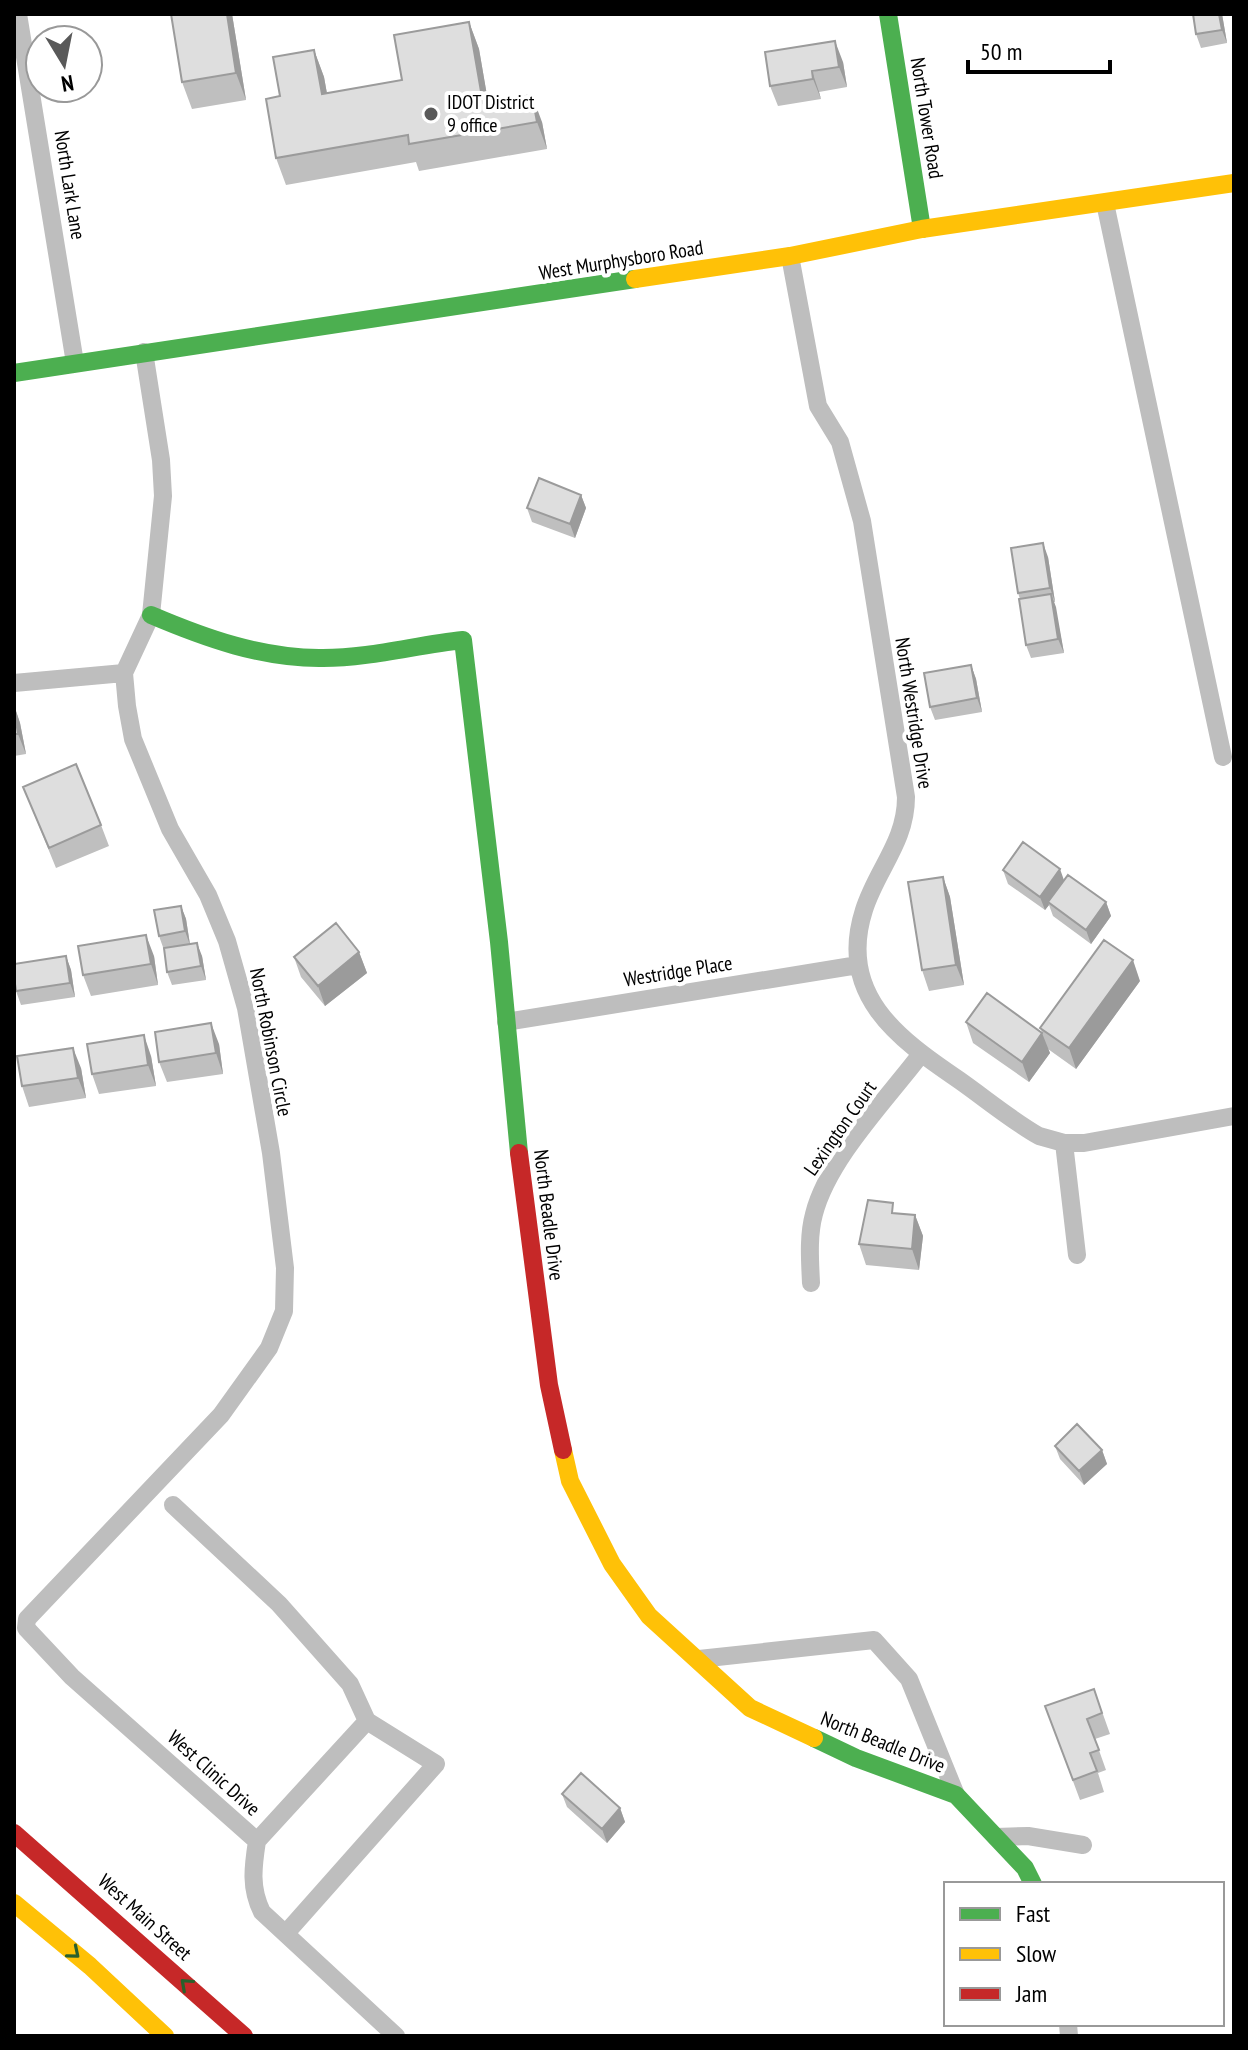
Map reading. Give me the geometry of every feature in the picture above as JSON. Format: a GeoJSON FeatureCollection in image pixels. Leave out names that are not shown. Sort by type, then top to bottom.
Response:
{"type":"FeatureCollection","features":[{"type":"Feature","properties":{"kind":"main road","name":"North Tower Road"},"geometry":{"type":"LineString","coordinates":[[888,14],[922,229]]}},
{"type":"Feature","properties":{"kind":"main road","name":"West Murphysboro Road"},"geometry":{"type":"LineString","coordinates":[[14,373],[790,256],[922,229],[1234,183]]}},
{"type":"Feature","properties":{"kind":"main road","name":"North Beadle Drive"},"geometry":{"type":"LineString","coordinates":[[151,615],[211,641],[276,655],[345,657],[463,640],[549,1385],[570,1481],[612,1564],[649,1616],[750,1708],[856,1758],[956,1795],[1025,1868],[1032,1882]]}},
{"type":"Feature","properties":{"kind":"main road","name":"West Main Street"},"geometry":{"type":"LineString","coordinates":[[14,1833],[244,2036]]}},
{"type":"Feature","properties":{"kind":"main road"},"geometry":{"type":"LineString","coordinates":[[14,1903],[90,1966],[165,2036]]}},
{"type":"Feature","properties":{"kind":"street","name":"North Lark Lane"},"geometry":{"type":"LineString","coordinates":[[18,14],[75,363]]}},
{"type":"Feature","properties":{"kind":"street"},"geometry":{"type":"LineString","coordinates":[[1105,203],[1223,757]]}},
{"type":"Feature","properties":{"kind":"street","name":"North Westridge Drive"},"geometry":{"type":"LineString","coordinates":[[790,256],[818,406],[840,442],[862,521],[906,797],[905,826],[865,907],[857,934],[858,965],[873,1004],[900,1037],[921,1054],[1039,1136],[1064,1143],[1099,1141],[1234,1116]]}},
{"type":"Feature","properties":{"kind":"street"},"geometry":{"type":"LineString","coordinates":[[14,683],[124,673],[151,615],[163,496],[161,460],[144,352]]}},
{"type":"Feature","properties":{"kind":"street","name":"North Robinson Circle"},"geometry":{"type":"LineString","coordinates":[[26,1628],[27,1619],[229,1405],[269,1348],[284,1311],[285,1268],[246,1008],[227,941],[208,895],[170,829],[133,739],[124,673]]}},
{"type":"Feature","properties":{"kind":"street","name":"Westridge Place"},"geometry":{"type":"LineString","coordinates":[[506,1022],[858,965]]}},
{"type":"Feature","properties":{"kind":"street","name":"Lexington Court"},"geometry":{"type":"LineString","coordinates":[[811,1283],[811,1239],[819,1200],[855,1140],[921,1054]]}},
{"type":"Feature","properties":{"kind":"street"},"geometry":{"type":"LineString","coordinates":[[1064,1143],[1077,1255]]}},
{"type":"Feature","properties":{"kind":"street"},"geometry":{"type":"LineString","coordinates":[[173,1505],[289,1615],[350,1684],[367,1721],[436,1764],[287,1932]]}},
{"type":"Feature","properties":{"kind":"street","name":"West Clinic Drive"},"geometry":{"type":"LineString","coordinates":[[26,1628],[72,1677],[257,1841],[252,1871],[254,1896],[262,1912],[396,2036]]}},
{"type":"Feature","properties":{"kind":"street"},"geometry":{"type":"LineString","coordinates":[[699,1659],[874,1640],[909,1679],[956,1795]]}},
{"type":"Feature","properties":{"kind":"street"},"geometry":{"type":"LineString","coordinates":[[257,1841],[367,1721]]}},
{"type":"Feature","properties":{"kind":"street"},"geometry":{"type":"LineString","coordinates":[[996,1837],[1028,1836],[1083,1845]]}},
{"type":"Feature","properties":{"kind":"building"},"geometry":{"type":"Polygon","coordinates":[[[171,14],[227,14],[236,73],[182,82],[171,14]]]}},
{"type":"Feature","properties":{"kind":"building"},"geometry":{"type":"Polygon","coordinates":[[[1193,14],[1219,14],[1222,30],[1196,34],[1193,14]]]}},
{"type":"Feature","properties":{"kind":"building"},"geometry":{"type":"Polygon","coordinates":[[[469,22],[483,103],[532,95],[537,122],[409,144],[408,135],[276,158],[266,99],[280,96],[273,57],[314,50],[322,94],[402,80],[394,35],[469,22]]]}},
{"type":"Feature","properties":{"kind":"building"},"geometry":{"type":"Polygon","coordinates":[[[835,41],[839,67],[812,71],[813,79],[770,86],[765,52],[835,41]]]}},
{"type":"Feature","properties":{"kind":"building"},"geometry":{"type":"Polygon","coordinates":[[[539,478],[581,495],[570,524],[527,508],[539,478]]]}},
{"type":"Feature","properties":{"kind":"building"},"geometry":{"type":"Polygon","coordinates":[[[1043,543],[1050,588],[1018,593],[1011,548],[1043,543]]]}},
{"type":"Feature","properties":{"kind":"building"},"geometry":{"type":"Polygon","coordinates":[[[1051,594],[1058,639],[1026,645],[1019,599],[1051,594]]]}},
{"type":"Feature","properties":{"kind":"building"},"geometry":{"type":"Polygon","coordinates":[[[971,665],[977,698],[930,707],[924,673],[971,665]]]}},
{"type":"Feature","properties":{"kind":"building"},"geometry":{"type":"Polygon","coordinates":[[[14,708],[18,734],[14,734],[14,708]]]}},
{"type":"Feature","properties":{"kind":"building"},"geometry":{"type":"Polygon","coordinates":[[[76,764],[101,825],[49,848],[23,787],[76,764]]]}},
{"type":"Feature","properties":{"kind":"building"},"geometry":{"type":"Polygon","coordinates":[[[1023,842],[1060,869],[1040,897],[1003,870],[1023,842]]]}},
{"type":"Feature","properties":{"kind":"building"},"geometry":{"type":"Polygon","coordinates":[[[1068,875],[1106,902],[1086,930],[1048,902],[1068,875]]]}},
{"type":"Feature","properties":{"kind":"building"},"geometry":{"type":"Polygon","coordinates":[[[943,877],[956,965],[922,970],[908,882],[943,877]]]}},
{"type":"Feature","properties":{"kind":"building"},"geometry":{"type":"Polygon","coordinates":[[[181,906],[185,931],[159,936],[154,910],[181,906]]]}},
{"type":"Feature","properties":{"kind":"building"},"geometry":{"type":"Polygon","coordinates":[[[336,923],[359,952],[318,986],[294,957],[336,923]]]}},
{"type":"Feature","properties":{"kind":"building"},"geometry":{"type":"Polygon","coordinates":[[[146,935],[151,964],[83,975],[78,946],[146,935]]]}},
{"type":"Feature","properties":{"kind":"building"},"geometry":{"type":"Polygon","coordinates":[[[1104,940],[1133,960],[1069,1048],[1040,1028],[1104,940]]]}},
{"type":"Feature","properties":{"kind":"building"},"geometry":{"type":"Polygon","coordinates":[[[197,943],[201,966],[167,972],[164,948],[197,943]]]}},
{"type":"Feature","properties":{"kind":"building"},"geometry":{"type":"Polygon","coordinates":[[[66,956],[70,983],[16,991],[14,964],[66,956]]]}},
{"type":"Feature","properties":{"kind":"building"},"geometry":{"type":"Polygon","coordinates":[[[987,993],[1042,1033],[1022,1062],[966,1022],[987,993]]]}},
{"type":"Feature","properties":{"kind":"building"},"geometry":{"type":"Polygon","coordinates":[[[211,1023],[216,1053],[159,1062],[155,1032],[211,1023]]]}},
{"type":"Feature","properties":{"kind":"building"},"geometry":{"type":"Polygon","coordinates":[[[144,1035],[148,1065],[92,1074],[87,1044],[144,1035]]]}},
{"type":"Feature","properties":{"kind":"building"},"geometry":{"type":"Polygon","coordinates":[[[73,1048],[78,1078],[22,1086],[17,1056],[73,1048]]]}},
{"type":"Feature","properties":{"kind":"building"},"geometry":{"type":"Polygon","coordinates":[[[868,1200],[893,1203],[892,1213],[915,1215],[912,1249],[859,1244],[868,1200]]]}},
{"type":"Feature","properties":{"kind":"building"},"geometry":{"type":"Polygon","coordinates":[[[1077,1424],[1102,1450],[1079,1471],[1055,1446],[1077,1424]]]}},
{"type":"Feature","properties":{"kind":"building"},"geometry":{"type":"Polygon","coordinates":[[[1094,1689],[1102,1713],[1087,1719],[1099,1750],[1090,1753],[1097,1771],[1073,1780],[1045,1706],[1094,1689]]]}},
{"type":"Feature","properties":{"kind":"building"},"geometry":{"type":"Polygon","coordinates":[[[581,1773],[620,1808],[602,1829],[562,1794],[581,1773]]]}},
{"type":"Feature","properties":{"kind":"traffic: fast"},"geometry":{"type":"LineString","coordinates":[[888,14],[922,229]]}},
{"type":"Feature","properties":{"kind":"traffic: fast"},"geometry":{"type":"LineString","coordinates":[[14,373],[635,279]]}},
{"type":"Feature","properties":{"kind":"traffic: fast"},"geometry":{"type":"LineString","coordinates":[[151,615],[235,646],[301,657],[358,656],[463,640],[499,942],[519,1153]]}},
{"type":"Feature","properties":{"kind":"traffic: fast"},"geometry":{"type":"LineString","coordinates":[[814,1738],[856,1758],[956,1795],[1025,1868],[1032,1882]]}},
{"type":"Feature","properties":{"kind":"traffic: slow"},"geometry":{"type":"LineString","coordinates":[[635,279],[790,256],[922,229],[1234,183]]}},
{"type":"Feature","properties":{"kind":"traffic: slow"},"geometry":{"type":"LineString","coordinates":[[563,1450],[570,1481],[612,1564],[649,1616],[750,1708],[814,1738]]}},
{"type":"Feature","properties":{"kind":"traffic: slow"},"geometry":{"type":"LineString","coordinates":[[14,1903],[90,1966],[165,2036]]}},
{"type":"Feature","properties":{"kind":"traffic: jam"},"geometry":{"type":"LineString","coordinates":[[519,1153],[549,1385],[563,1450]]}},
{"type":"Feature","properties":{"kind":"traffic: jam"},"geometry":{"type":"LineString","coordinates":[[14,1833],[244,2036]]}},
{"type":"Feature","properties":{"kind":"place","name":"IDOT District 9 office"},"geometry":{"type":"Point","coordinates":[431,114]}}]}
